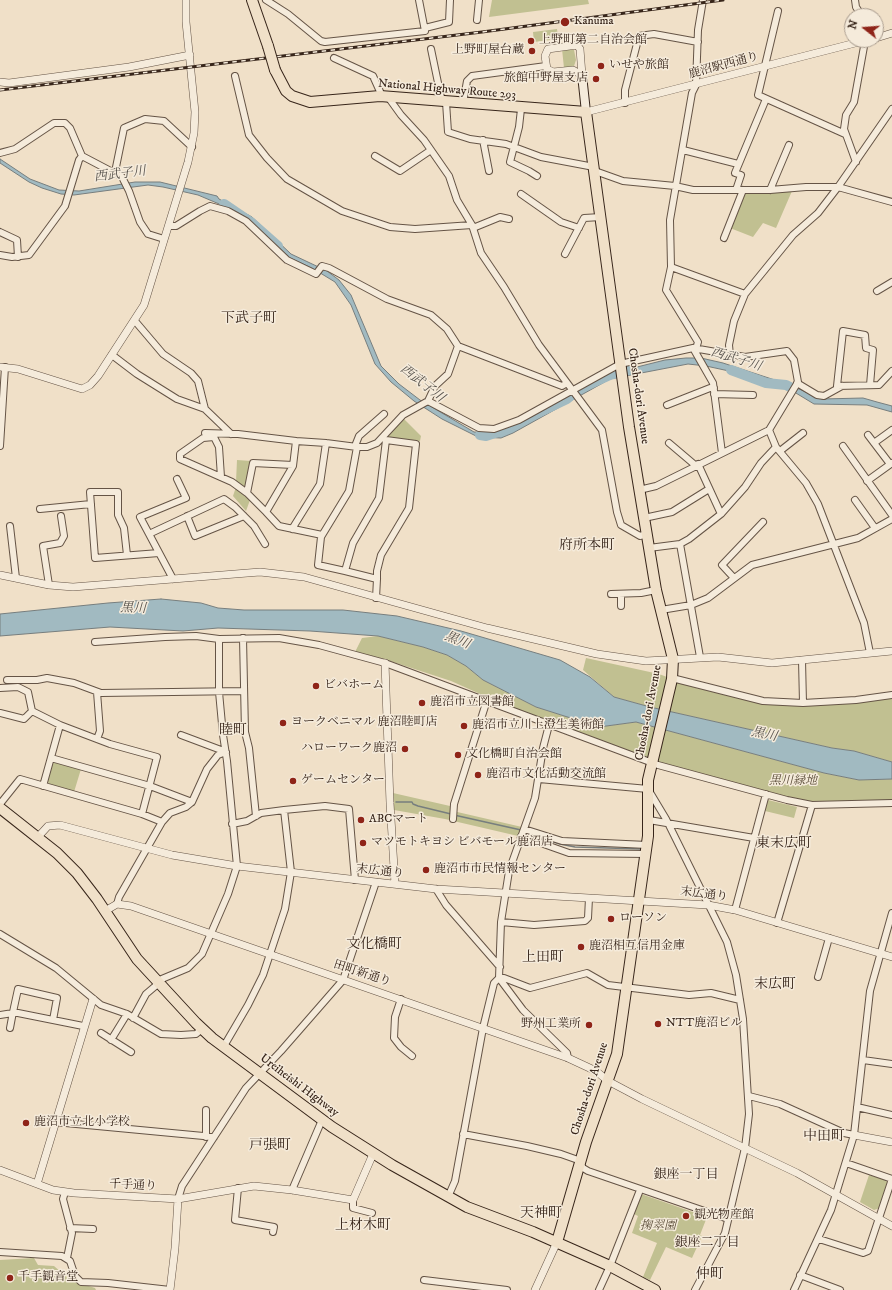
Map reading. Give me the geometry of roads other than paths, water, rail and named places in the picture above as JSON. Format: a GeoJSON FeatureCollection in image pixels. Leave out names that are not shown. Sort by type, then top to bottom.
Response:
{"type":"FeatureCollection","features":[{"type":"Feature","properties":{"kind":"highway","name":"National Highway Route 293"},"geometry":{"type":"LineString","coordinates":[[252,0],[268,46],[274,70],[286,91],[300,100],[321,101],[385,96],[521,109],[586,112]]}},
{"type":"Feature","properties":{"kind":"highway","name":"Chosha-dori Avenue"},"geometry":{"type":"LineString","coordinates":[[557,1242],[580,1164],[617,1054],[646,849],[649,820],[648,789],[672,679],[673,659],[656,590],[639,490],[622,380],[586,112]]}},
{"type":"Feature","properties":{"kind":"highway","name":"Ureiheishi Highway"},"geometry":{"type":"LineString","coordinates":[[0,808],[77,873],[105,911],[136,959],[202,1029],[322,1120],[373,1154],[478,1213],[557,1242],[610,1266],[655,1290]]}},
{"type":"Feature","properties":{"kind":"main road"},"geometry":{"type":"LineString","coordinates":[[582,75],[586,112]]}},
{"type":"Feature","properties":{"kind":"street"},"geometry":{"type":"LineString","coordinates":[[0,446],[3,367],[18,369],[82,389],[90,385],[135,321],[144,305],[192,147],[195,112],[186,22],[186,0]]}},
{"type":"Feature","properties":{"kind":"street"},"geometry":{"type":"LineString","coordinates":[[266,0],[288,14],[321,41],[325,42],[425,31],[425,28],[449,22],[450,0]]}},
{"type":"Feature","properties":{"kind":"street"},"geometry":{"type":"LineString","coordinates":[[419,0],[425,28]]}},
{"type":"Feature","properties":{"kind":"street"},"geometry":{"type":"LineString","coordinates":[[477,20],[479,0]]}},
{"type":"Feature","properties":{"kind":"street"},"geometry":{"type":"LineString","coordinates":[[695,349],[698,342],[666,290],[671,267],[670,220],[692,93],[696,85],[698,42],[703,0]]}},
{"type":"Feature","properties":{"kind":"street"},"geometry":{"type":"LineString","coordinates":[[778,11],[766,67],[758,95],[846,134]]}},
{"type":"Feature","properties":{"kind":"street"},"geometry":{"type":"LineString","coordinates":[[625,103],[625,90],[639,36],[654,34],[698,42]]}},
{"type":"Feature","properties":{"kind":"street"},"geometry":{"type":"LineString","coordinates":[[577,45],[580,49],[582,75],[573,70],[550,72],[546,66],[546,51],[552,48],[577,45]]}},
{"type":"Feature","properties":{"kind":"street","name":"鹿沼駅西通り"},"geometry":{"type":"LineString","coordinates":[[586,112],[844,46]]}},
{"type":"Feature","properties":{"kind":"street"},"geometry":{"type":"LineString","coordinates":[[856,162],[844,129],[846,115],[854,102],[864,48]]}},
{"type":"Feature","properties":{"kind":"street"},"geometry":{"type":"LineString","coordinates":[[431,49],[444,102],[448,132],[470,139],[483,140],[513,147],[540,157],[594,169],[638,183],[675,186],[693,190],[770,190],[806,187],[838,187],[892,202]]}},
{"type":"Feature","properties":{"kind":"street"},"geometry":{"type":"LineString","coordinates":[[0,82],[9,83],[114,69],[190,55]]}},
{"type":"Feature","properties":{"kind":"street"},"geometry":{"type":"LineString","coordinates":[[334,58],[373,76],[385,96],[431,150],[449,176],[457,200],[473,227],[481,253],[504,287],[539,345],[602,430],[617,512],[621,525],[640,536],[647,534]]}},
{"type":"Feature","properties":{"kind":"street"},"geometry":{"type":"LineString","coordinates":[[573,70],[581,59]]}},
{"type":"Feature","properties":{"kind":"street"},"geometry":{"type":"LineString","coordinates":[[463,103],[467,81],[472,76],[546,66]]}},
{"type":"Feature","properties":{"kind":"street"},"geometry":{"type":"LineString","coordinates":[[235,76],[249,134],[267,158],[287,179],[342,211],[390,227],[415,229],[473,227],[500,218],[509,219]]}},
{"type":"Feature","properties":{"kind":"street"},"geometry":{"type":"LineString","coordinates":[[724,238],[740,190],[741,175],[734,173],[766,99]]}},
{"type":"Feature","properties":{"kind":"street"},"geometry":{"type":"LineString","coordinates":[[521,109],[519,127],[510,162],[537,176]]}},
{"type":"Feature","properties":{"kind":"street"},"geometry":{"type":"LineString","coordinates":[[730,355],[729,345],[734,321],[745,294],[792,235],[818,213],[856,162],[892,109]]}},
{"type":"Feature","properties":{"kind":"street"},"geometry":{"type":"LineString","coordinates":[[115,172],[124,128],[145,119],[164,121],[192,147]]}},
{"type":"Feature","properties":{"kind":"street"},"geometry":{"type":"LineString","coordinates":[[0,153],[15,149],[54,123],[65,123],[70,128],[82,156],[122,177],[129,191],[140,222],[148,234],[164,239]]}},
{"type":"Feature","properties":{"kind":"street"},"geometry":{"type":"LineString","coordinates":[[483,140],[489,170]]}},
{"type":"Feature","properties":{"kind":"street"},"geometry":{"type":"LineString","coordinates":[[770,190],[789,145]]}},
{"type":"Feature","properties":{"kind":"street"},"geometry":{"type":"LineString","coordinates":[[375,156],[400,171],[431,150]]}},
{"type":"Feature","properties":{"kind":"street"},"geometry":{"type":"LineString","coordinates":[[683,150],[738,164]]}},
{"type":"Feature","properties":{"kind":"street"},"geometry":{"type":"LineString","coordinates":[[0,255],[12,258],[29,255],[65,206],[79,160],[82,156]]}},
{"type":"Feature","properties":{"kind":"street"},"geometry":{"type":"LineString","coordinates":[[521,194],[561,222],[578,228]]}},
{"type":"Feature","properties":{"kind":"street"},"geometry":{"type":"LineString","coordinates":[[168,226],[176,226],[200,210],[210,206],[228,211],[246,221],[287,260],[316,274],[322,266],[329,268],[387,299],[431,315],[447,329],[458,346],[562,386],[567,383]]}},
{"type":"Feature","properties":{"kind":"street"},"geometry":{"type":"LineString","coordinates":[[565,254],[584,218],[601,217]]}},
{"type":"Feature","properties":{"kind":"street"},"geometry":{"type":"LineString","coordinates":[[0,232],[17,240],[18,257]]}},
{"type":"Feature","properties":{"kind":"street"},"geometry":{"type":"LineString","coordinates":[[671,267],[745,294]]}},
{"type":"Feature","properties":{"kind":"street"},"geometry":{"type":"LineString","coordinates":[[877,291],[892,282]]}},
{"type":"Feature","properties":{"kind":"street"},"geometry":{"type":"LineString","coordinates":[[135,321],[163,354],[191,373],[198,381],[205,409]]}},
{"type":"Feature","properties":{"kind":"street"},"geometry":{"type":"LineString","coordinates":[[870,385],[873,350],[866,348],[865,335],[843,330],[837,386],[879,385],[892,371]]}},
{"type":"Feature","properties":{"kind":"street"},"geometry":{"type":"LineString","coordinates":[[205,433],[231,434],[367,447],[377,443],[404,415],[428,401],[436,386],[448,374],[458,346]]}},
{"type":"Feature","properties":{"kind":"street"},"geometry":{"type":"LineString","coordinates":[[695,349],[713,383],[722,453]]}},
{"type":"Feature","properties":{"kind":"street"},"geometry":{"type":"LineString","coordinates":[[428,401],[480,428],[494,429],[519,420],[573,390],[621,366],[695,349],[745,357],[787,351],[794,360],[798,382],[769,430],[656,486],[639,490]]}},
{"type":"Feature","properties":{"kind":"street"},"geometry":{"type":"LineString","coordinates":[[112,355],[137,374],[177,399],[205,409],[231,434]]}},
{"type":"Feature","properties":{"kind":"street"},"geometry":{"type":"LineString","coordinates":[[797,384],[817,395],[824,396],[842,386]]}},
{"type":"Feature","properties":{"kind":"street"},"geometry":{"type":"LineString","coordinates":[[667,405],[710,388],[714,391],[753,394]]}},
{"type":"Feature","properties":{"kind":"street"},"geometry":{"type":"LineString","coordinates":[[377,579],[318,565],[322,535],[349,491],[359,436],[384,414]]}},
{"type":"Feature","properties":{"kind":"street"},"geometry":{"type":"LineString","coordinates":[[769,430],[778,449],[806,483],[818,504],[864,623],[870,653]]}},
{"type":"Feature","properties":{"kind":"street"},"geometry":{"type":"LineString","coordinates":[[874,443],[892,430]]}},
{"type":"Feature","properties":{"kind":"street"},"geometry":{"type":"LineString","coordinates":[[649,548],[680,544],[721,514],[745,487],[760,463],[803,433]]}},
{"type":"Feature","properties":{"kind":"street"},"geometry":{"type":"LineString","coordinates":[[867,480],[891,464],[868,435]]}},
{"type":"Feature","properties":{"kind":"street"},"geometry":{"type":"LineString","coordinates":[[221,477],[219,447],[214,437],[203,438],[180,454],[180,459],[221,477],[247,493],[279,526],[322,535]]}},
{"type":"Feature","properties":{"kind":"street"},"geometry":{"type":"LineString","coordinates":[[345,571],[353,543],[379,498],[386,440],[416,444],[409,508],[380,555],[376,598]]}},
{"type":"Feature","properties":{"kind":"street"},"geometry":{"type":"LineString","coordinates":[[266,512],[293,465],[296,441]]}},
{"type":"Feature","properties":{"kind":"street"},"geometry":{"type":"LineString","coordinates":[[292,529],[320,484],[326,443]]}},
{"type":"Feature","properties":{"kind":"street"},"geometry":{"type":"LineString","coordinates":[[669,443],[697,465],[721,514]]}},
{"type":"Feature","properties":{"kind":"street"},"geometry":{"type":"LineString","coordinates":[[843,446],[892,515]]}},
{"type":"Feature","properties":{"kind":"street"},"geometry":{"type":"LineString","coordinates":[[247,493],[253,463],[293,465]]}},
{"type":"Feature","properties":{"kind":"street"},"geometry":{"type":"LineString","coordinates":[[173,580],[140,517],[186,498],[177,479]]}},
{"type":"Feature","properties":{"kind":"street"},"geometry":{"type":"LineString","coordinates":[[644,518],[672,512],[709,489]]}},
{"type":"Feature","properties":{"kind":"street"},"geometry":{"type":"LineString","coordinates":[[127,555],[124,528],[118,515],[118,492],[90,492],[95,558],[159,553]]}},
{"type":"Feature","properties":{"kind":"street"},"geometry":{"type":"LineString","coordinates":[[149,534],[224,499],[254,526],[265,544]]}},
{"type":"Feature","properties":{"kind":"street"},"geometry":{"type":"LineString","coordinates":[[855,500],[875,528]]}},
{"type":"Feature","properties":{"kind":"street"},"geometry":{"type":"LineString","coordinates":[[40,508],[91,504]]}},
{"type":"Feature","properties":{"kind":"street"},"geometry":{"type":"LineString","coordinates":[[50,585],[43,546],[60,543],[64,536],[62,516]]}},
{"type":"Feature","properties":{"kind":"street"},"geometry":{"type":"LineString","coordinates":[[187,516],[195,536],[244,516]]}},
{"type":"Feature","properties":{"kind":"street"},"geometry":{"type":"LineString","coordinates":[[661,610],[691,605],[708,598],[752,565],[858,538],[892,519]]}},
{"type":"Feature","properties":{"kind":"street"},"geometry":{"type":"LineString","coordinates":[[734,578],[722,565],[763,522]]}},
{"type":"Feature","properties":{"kind":"street"},"geometry":{"type":"LineString","coordinates":[[10,526],[16,578]]}},
{"type":"Feature","properties":{"kind":"street"},"geometry":{"type":"LineString","coordinates":[[680,544],[700,657]]}},
{"type":"Feature","properties":{"kind":"street"},"geometry":{"type":"LineString","coordinates":[[0,575],[50,585],[73,587],[260,572],[304,577],[487,628],[597,654],[646,661],[700,657],[731,658],[772,663],[892,650]]}},
{"type":"Feature","properties":{"kind":"street"},"geometry":{"type":"LineString","coordinates":[[621,606],[615,592],[656,590]]}},
{"type":"Feature","properties":{"kind":"street"},"geometry":{"type":"LineString","coordinates":[[95,642],[196,636],[219,638],[279,638],[319,645],[385,663],[487,700],[549,725],[653,762],[766,794],[812,805],[892,803]]}},
{"type":"Feature","properties":{"kind":"street"},"geometry":{"type":"LineString","coordinates":[[133,1018],[146,994],[158,982],[188,968],[202,954],[212,934],[234,879],[237,866],[222,735],[219,692],[219,638]]}},
{"type":"Feature","properties":{"kind":"street"},"geometry":{"type":"LineString","coordinates":[[243,638],[245,732],[249,748],[256,816]]}},
{"type":"Feature","properties":{"kind":"street"},"geometry":{"type":"LineString","coordinates":[[802,660],[803,702]]}},
{"type":"Feature","properties":{"kind":"street"},"geometry":{"type":"LineString","coordinates":[[385,663],[390,803],[395,884]]}},
{"type":"Feature","properties":{"kind":"street"},"geometry":{"type":"LineString","coordinates":[[7,680],[37,680],[47,678],[74,683],[97,692],[244,691]]}},
{"type":"Feature","properties":{"kind":"street"},"geometry":{"type":"LineString","coordinates":[[672,679],[764,701],[803,702],[856,700],[892,695]]}},
{"type":"Feature","properties":{"kind":"street"},"geometry":{"type":"LineString","coordinates":[[0,688],[18,688],[28,692],[32,711]]}},
{"type":"Feature","properties":{"kind":"street"},"geometry":{"type":"LineString","coordinates":[[97,692],[100,731],[97,739]]}},
{"type":"Feature","properties":{"kind":"street"},"geometry":{"type":"LineString","coordinates":[[453,819],[454,804],[487,700]]}},
{"type":"Feature","properties":{"kind":"street"},"geometry":{"type":"LineString","coordinates":[[0,713],[24,719],[32,711]]}},
{"type":"Feature","properties":{"kind":"street"},"geometry":{"type":"LineString","coordinates":[[32,711],[60,725],[97,739],[157,758],[142,814]]}},
{"type":"Feature","properties":{"kind":"street"},"geometry":{"type":"LineString","coordinates":[[43,786],[60,725]]}},
{"type":"Feature","properties":{"kind":"street"},"geometry":{"type":"LineString","coordinates":[[448,1197],[454,1181],[483,1028],[494,984],[499,978],[501,922],[509,871],[535,798],[543,748],[549,725]]}},
{"type":"Feature","properties":{"kind":"street"},"geometry":{"type":"LineString","coordinates":[[181,735],[221,750],[224,753]]}},
{"type":"Feature","properties":{"kind":"street"},"geometry":{"type":"LineString","coordinates":[[105,911],[117,904],[119,897],[162,822],[170,813],[186,807],[192,802],[207,769],[224,753]]}},
{"type":"Feature","properties":{"kind":"street"},"geometry":{"type":"LineString","coordinates":[[51,758],[150,786],[192,802]]}},
{"type":"Feature","properties":{"kind":"street"},"geometry":{"type":"LineString","coordinates":[[0,804],[20,779],[142,814],[162,822]]}},
{"type":"Feature","properties":{"kind":"street"},"geometry":{"type":"LineString","coordinates":[[539,779],[648,789],[668,823],[727,942],[740,1000],[750,1114],[745,1148],[728,1219],[718,1248],[695,1290]]}},
{"type":"Feature","properties":{"kind":"street"},"geometry":{"type":"LineString","coordinates":[[735,910],[766,794]]}},
{"type":"Feature","properties":{"kind":"street"},"geometry":{"type":"LineString","coordinates":[[777,923],[812,805]]}},
{"type":"Feature","properties":{"kind":"street"},"geometry":{"type":"LineString","coordinates":[[232,824],[247,821],[261,813],[284,810],[325,806],[349,809],[355,880]]}},
{"type":"Feature","properties":{"kind":"street"},"geometry":{"type":"LineString","coordinates":[[224,1046],[248,1005],[263,975],[285,909],[290,872],[284,810]]}},
{"type":"Feature","properties":{"kind":"street"},"geometry":{"type":"LineString","coordinates":[[649,820],[754,838]]}},
{"type":"Feature","properties":{"kind":"street","name":"末広通り"},"geometry":{"type":"LineString","coordinates":[[37,838],[48,826],[60,825],[185,858],[237,866],[436,889],[708,905],[735,910],[892,957]]}},
{"type":"Feature","properties":{"kind":"street"},"geometry":{"type":"LineString","coordinates":[[524,829],[562,841],[646,849]]}},
{"type":"Feature","properties":{"kind":"street"},"geometry":{"type":"LineString","coordinates":[[522,836],[569,853],[646,849]]}},
{"type":"Feature","properties":{"kind":"street"},"geometry":{"type":"LineString","coordinates":[[65,1192],[63,1199],[70,1228],[71,1243],[67,1258],[75,1276],[81,1282],[108,1282],[170,1290],[175,1248],[178,1199],[182,1186],[246,1088],[261,1074],[343,980],[376,882]]}},
{"type":"Feature","properties":{"kind":"street"},"geometry":{"type":"LineString","coordinates":[[436,889],[446,905],[500,967]]}},
{"type":"Feature","properties":{"kind":"street"},"geometry":{"type":"LineString","coordinates":[[501,922],[534,925],[585,921],[588,918],[589,898]]}},
{"type":"Feature","properties":{"kind":"street","name":"田町新通り"},"geometry":{"type":"LineString","coordinates":[[117,904],[131,906],[568,1058],[596,1071],[608,1081],[796,1173],[892,1226]]}},
{"type":"Feature","properties":{"kind":"street"},"geometry":{"type":"LineString","coordinates":[[794,1290],[800,1275],[819,1239],[836,1196],[854,1135],[870,991],[892,913]]}},
{"type":"Feature","properties":{"kind":"street"},"geometry":{"type":"LineString","coordinates":[[0,934],[56,968],[101,1005],[127,1014],[161,1034],[196,1034],[202,1029]]}},
{"type":"Feature","properties":{"kind":"street"},"geometry":{"type":"LineString","coordinates":[[818,977],[829,938]]}},
{"type":"Feature","properties":{"kind":"street"},"geometry":{"type":"LineString","coordinates":[[499,978],[504,978],[530,988],[587,973],[608,985],[689,995],[711,993],[740,1000]]}},
{"type":"Feature","properties":{"kind":"street"},"geometry":{"type":"LineString","coordinates":[[499,978],[523,1010],[567,1053],[568,1058]]}},
{"type":"Feature","properties":{"kind":"street"},"geometry":{"type":"LineString","coordinates":[[10,1028],[18,988],[57,998],[53,1020]]}},
{"type":"Feature","properties":{"kind":"street"},"geometry":{"type":"LineString","coordinates":[[37,1184],[83,1026],[93,999]]}},
{"type":"Feature","properties":{"kind":"street"},"geometry":{"type":"LineString","coordinates":[[401,999],[395,1017],[394,1038],[401,1047],[412,1056]]}},
{"type":"Feature","properties":{"kind":"street"},"geometry":{"type":"LineString","coordinates":[[0,1015],[13,1012],[83,1026]]}},
{"type":"Feature","properties":{"kind":"street"},"geometry":{"type":"LineString","coordinates":[[112,1040],[127,1014]]}},
{"type":"Feature","properties":{"kind":"street"},"geometry":{"type":"LineString","coordinates":[[101,1033],[131,1052]]}},
{"type":"Feature","properties":{"kind":"street"},"geometry":{"type":"LineString","coordinates":[[863,1060],[892,1064]]}},
{"type":"Feature","properties":{"kind":"street"},"geometry":{"type":"LineString","coordinates":[[749,1096],[780,1104],[844,1133],[892,1142]]}},
{"type":"Feature","properties":{"kind":"street"},"geometry":{"type":"LineString","coordinates":[[857,1107],[892,1115]]}},
{"type":"Feature","properties":{"kind":"street"},"geometry":{"type":"LineString","coordinates":[[206,1110],[206,1137]]}},
{"type":"Feature","properties":{"kind":"street"},"geometry":{"type":"LineString","coordinates":[[292,1190],[322,1120]]}},
{"type":"Feature","properties":{"kind":"street"},"geometry":{"type":"LineString","coordinates":[[54,1122],[214,1137]]}},
{"type":"Feature","properties":{"kind":"street"},"geometry":{"type":"LineString","coordinates":[[463,1134],[550,1151],[576,1159],[583,1168],[588,1171],[728,1219]]}},
{"type":"Feature","properties":{"kind":"street"},"geometry":{"type":"LineString","coordinates":[[372,1214],[353,1208],[353,1200],[373,1154]]}},
{"type":"Feature","properties":{"kind":"street"},"geometry":{"type":"LineString","coordinates":[[819,1239],[863,1253],[868,1251],[892,1179],[846,1163]]}},
{"type":"Feature","properties":{"kind":"street","name":"千手通り"},"geometry":{"type":"LineString","coordinates":[[0,1170],[37,1184],[65,1192],[178,1199],[254,1186],[292,1190],[353,1200]]}},
{"type":"Feature","properties":{"kind":"street"},"geometry":{"type":"LineString","coordinates":[[238,1188],[235,1220],[274,1227],[273,1232]]}},
{"type":"Feature","properties":{"kind":"street"},"geometry":{"type":"LineString","coordinates":[[599,1290],[640,1190]]}},
{"type":"Feature","properties":{"kind":"street"},"geometry":{"type":"LineString","coordinates":[[70,1228],[93,1229]]}},
{"type":"Feature","properties":{"kind":"street"},"geometry":{"type":"LineString","coordinates":[[535,1290],[557,1242]]}},
{"type":"Feature","properties":{"kind":"street"},"geometry":{"type":"LineString","coordinates":[[0,1252],[24,1252],[67,1258]]}},
{"type":"Feature","properties":{"kind":"street"},"geometry":{"type":"LineString","coordinates":[[800,1275],[840,1290]]}},
{"type":"Feature","properties":{"kind":"street"},"geometry":{"type":"LineString","coordinates":[[424,1280],[507,1290]]}},
{"type":"Feature","properties":{"kind":"water"},"geometry":{"type":"Polygon","coordinates":[[[0,159],[30,179],[59,190],[79,191],[135,182],[160,182],[217,196],[219,199],[252,217],[291,254],[327,271],[339,280],[351,295],[381,366],[399,384],[420,400],[474,432],[506,432],[597,382],[629,369],[665,360],[686,358],[701,358],[723,363],[790,385],[822,399],[863,398],[892,406],[892,412],[867,405],[814,404],[786,387],[776,383],[766,383],[752,376],[706,366],[688,364],[610,379],[513,433],[501,438],[478,437],[442,419],[414,401],[391,382],[375,364],[351,305],[335,282],[312,268],[288,257],[255,224],[238,212],[198,195],[148,185],[74,195],[61,194],[29,182],[0,163],[0,159]]]}},
{"type":"Feature","properties":{"kind":"water","name":"黒川"},"geometry":{"type":"Polygon","coordinates":[[[161,599],[201,603],[218,608],[244,610],[343,610],[397,616],[461,631],[560,660],[590,677],[614,697],[650,707],[832,748],[854,751],[892,762],[892,779],[859,780],[824,773],[636,722],[599,727],[536,707],[483,680],[466,666],[447,655],[423,647],[378,636],[310,631],[218,628],[183,631],[110,627],[0,636],[0,614],[161,599]]]}},
{"type":"Feature","properties":{"kind":"waterway","name":"西武子川"},"geometry":{"type":"LineString","coordinates":[[224,204],[252,223],[278,246]]}},
{"type":"Feature","properties":{"kind":"waterway","name":"西武子川"},"geometry":{"type":"LineString","coordinates":[[480,435],[486,436],[498,432],[567,399],[579,389],[610,375],[629,370]]}},
{"type":"Feature","properties":{"kind":"waterway","name":"西武子川"},"geometry":{"type":"LineString","coordinates":[[731,370],[766,383],[786,385],[792,388]]}},
{"type":"Feature","properties":{"kind":"waterway"},"geometry":{"type":"LineString","coordinates":[[396,802],[412,802],[418,806],[451,814]]}},
{"type":"Feature","properties":{"kind":"waterway"},"geometry":{"type":"LineString","coordinates":[[454,815],[521,830]]}},
{"type":"Feature","properties":{"kind":"waterway"},"geometry":{"type":"LineString","coordinates":[[532,835],[575,847],[641,849]]}},
{"type":"Feature","properties":{"kind":"railway"},"geometry":{"type":"LineString","coordinates":[[0,90],[482,32],[723,0]]}},
{"type":"Feature","properties":{"kind":"place","name":"Kanuma"},"geometry":{"type":"Point","coordinates":[565,22]}},
{"type":"Feature","properties":{"kind":"place","name":"上野町第二自治会館"},"geometry":{"type":"Point","coordinates":[531,41]}},
{"type":"Feature","properties":{"kind":"place","name":"上野町屋台蔵"},"geometry":{"type":"Point","coordinates":[532,51]}},
{"type":"Feature","properties":{"kind":"place","name":"いせや旅館"},"geometry":{"type":"Point","coordinates":[601,66]}},
{"type":"Feature","properties":{"kind":"place","name":"旅館中野屋支店"},"geometry":{"type":"Point","coordinates":[596,79]}},
{"type":"Feature","properties":{"kind":"place","name":"ビバホーム"},"geometry":{"type":"Point","coordinates":[316,686]}},
{"type":"Feature","properties":{"kind":"place","name":"鹿沼市立図書館"},"geometry":{"type":"Point","coordinates":[422,703]}},
{"type":"Feature","properties":{"kind":"place","name":"ヨークベニマル 鹿沼睦町店"},"geometry":{"type":"Point","coordinates":[283,723]}},
{"type":"Feature","properties":{"kind":"place","name":"鹿沼市立川上澄生美術館"},"geometry":{"type":"Point","coordinates":[464,726]}},
{"type":"Feature","properties":{"kind":"place","name":"ハローワーク鹿沼"},"geometry":{"type":"Point","coordinates":[405,749]}},
{"type":"Feature","properties":{"kind":"place","name":"文化橋町自治会館"},"geometry":{"type":"Point","coordinates":[458,755]}},
{"type":"Feature","properties":{"kind":"place","name":"鹿沼市文化活動交流館"},"geometry":{"type":"Point","coordinates":[478,775]}},
{"type":"Feature","properties":{"kind":"place","name":"ゲームセンター"},"geometry":{"type":"Point","coordinates":[293,781]}},
{"type":"Feature","properties":{"kind":"place","name":"ABCマート"},"geometry":{"type":"Point","coordinates":[361,820]}},
{"type":"Feature","properties":{"kind":"place","name":"マツモトキヨシ ビバモール鹿沼店"},"geometry":{"type":"Point","coordinates":[363,843]}},
{"type":"Feature","properties":{"kind":"place","name":"鹿沼市市民情報センター"},"geometry":{"type":"Point","coordinates":[426,870]}},
{"type":"Feature","properties":{"kind":"place","name":"ローソン"},"geometry":{"type":"Point","coordinates":[611,919]}},
{"type":"Feature","properties":{"kind":"place","name":"鹿沼相互信用金庫"},"geometry":{"type":"Point","coordinates":[581,947]}},
{"type":"Feature","properties":{"kind":"place","name":"NTT鹿沼ビル"},"geometry":{"type":"Point","coordinates":[658,1024]}},
{"type":"Feature","properties":{"kind":"place","name":"野州工業所"},"geometry":{"type":"Point","coordinates":[589,1025]}},
{"type":"Feature","properties":{"kind":"place","name":"鹿沼市立北小学校"},"geometry":{"type":"Point","coordinates":[26,1123]}},
{"type":"Feature","properties":{"kind":"place","name":"観光物産館"},"geometry":{"type":"Point","coordinates":[686,1216]}},
{"type":"Feature","properties":{"kind":"place","name":"千手観音堂"},"geometry":{"type":"Point","coordinates":[10,1278]}},
{"type":"Feature","properties":{"kind":"district","name":"下武子町"},"geometry":{"type":"Point","coordinates":[249,319]}},
{"type":"Feature","properties":{"kind":"district","name":"府所本町"},"geometry":{"type":"Point","coordinates":[587,546]}},
{"type":"Feature","properties":{"kind":"district","name":"睦町"},"geometry":{"type":"Point","coordinates":[233,731]}},
{"type":"Feature","properties":{"kind":"district","name":"東末広町"},"geometry":{"type":"Point","coordinates":[784,844]}},
{"type":"Feature","properties":{"kind":"district","name":"文化橋町"},"geometry":{"type":"Point","coordinates":[374,945]}},
{"type":"Feature","properties":{"kind":"district","name":"上田町"},"geometry":{"type":"Point","coordinates":[543,958]}},
{"type":"Feature","properties":{"kind":"district","name":"末広町"},"geometry":{"type":"Point","coordinates":[775,985]}},
{"type":"Feature","properties":{"kind":"district","name":"中田町"},"geometry":{"type":"Point","coordinates":[824,1137]}},
{"type":"Feature","properties":{"kind":"district","name":"戸張町"},"geometry":{"type":"Point","coordinates":[270,1146]}},
{"type":"Feature","properties":{"kind":"district","name":"銀座一丁目"},"geometry":{"type":"Point","coordinates":[686,1175]}},
{"type":"Feature","properties":{"kind":"district","name":"天神町"},"geometry":{"type":"Point","coordinates":[541,1214]}},
{"type":"Feature","properties":{"kind":"district","name":"上材木町"},"geometry":{"type":"Point","coordinates":[363,1226]}},
{"type":"Feature","properties":{"kind":"district","name":"銀座二丁目"},"geometry":{"type":"Point","coordinates":[707,1243]}},
{"type":"Feature","properties":{"kind":"district","name":"仲町"},"geometry":{"type":"Point","coordinates":[710,1275]}},
{"type":"Feature","properties":{"kind":"park label","name":"黒川緑地"},"geometry":{"type":"Point","coordinates":[793,782]}},
{"type":"Feature","properties":{"kind":"park label","name":"掬翠園"},"geometry":{"type":"Point","coordinates":[658,1227]}}]}
